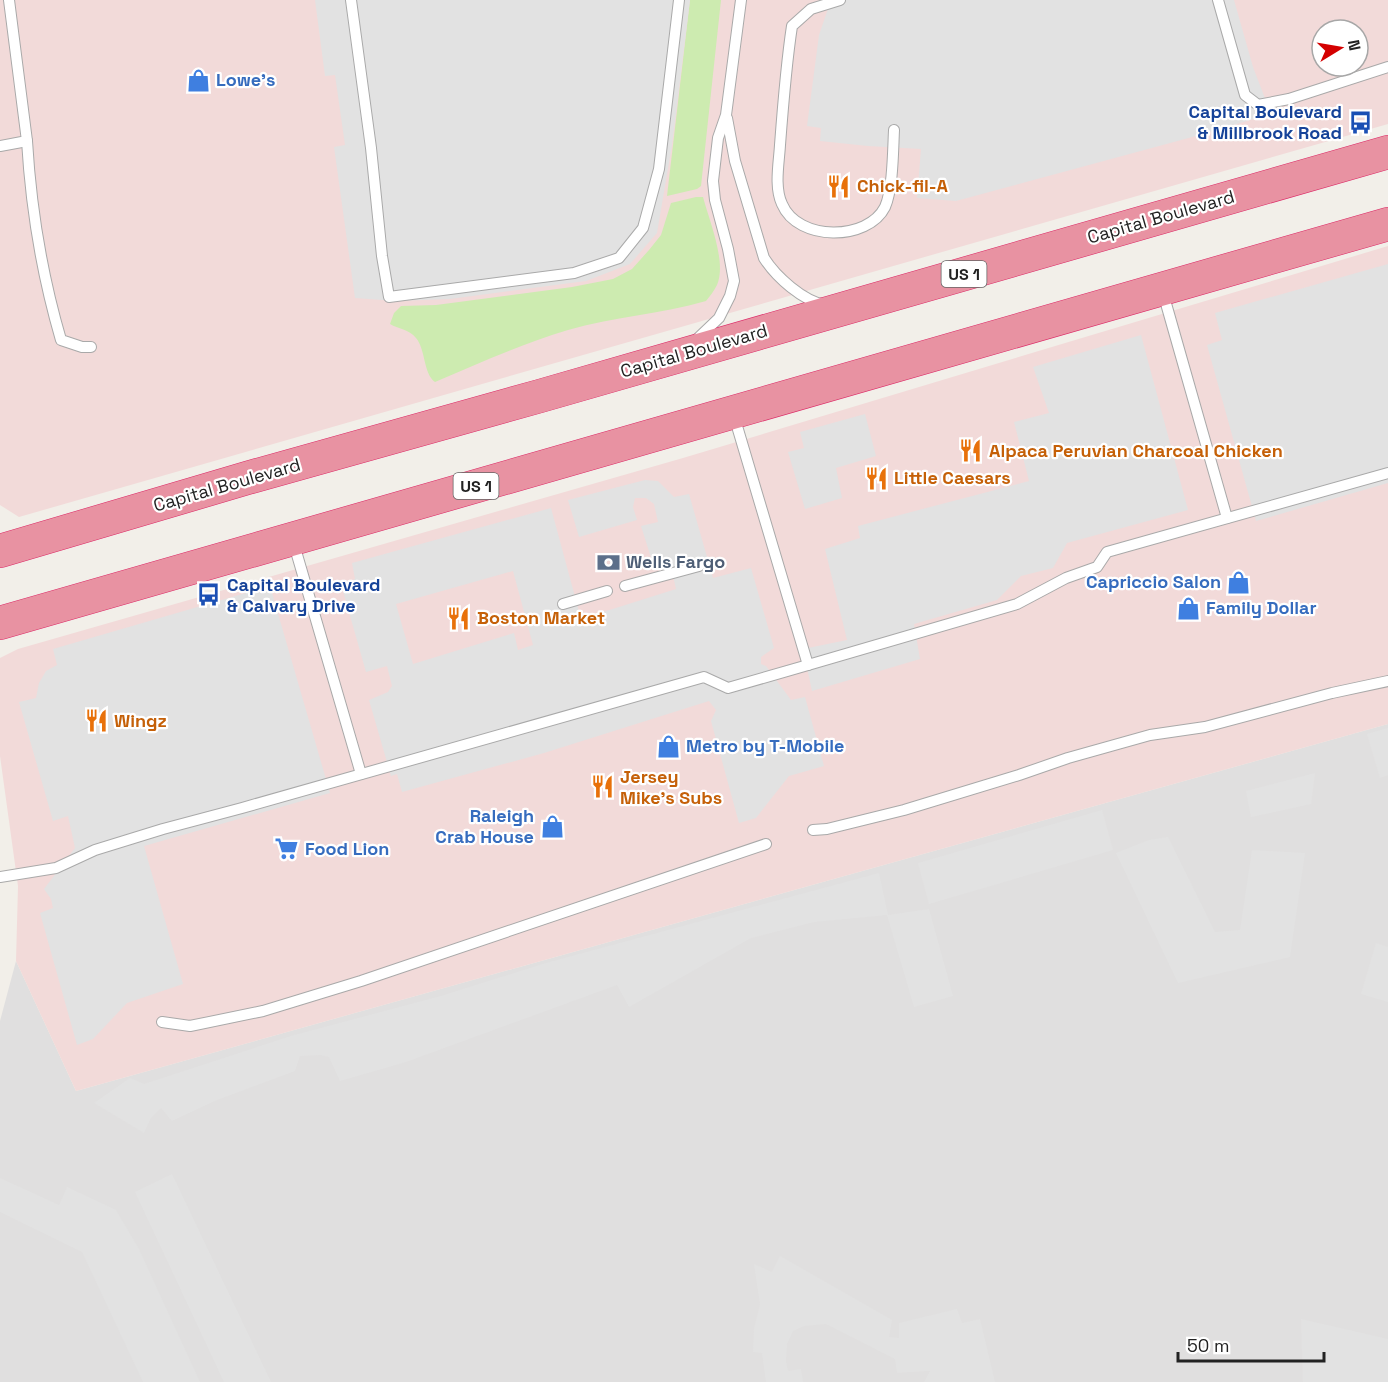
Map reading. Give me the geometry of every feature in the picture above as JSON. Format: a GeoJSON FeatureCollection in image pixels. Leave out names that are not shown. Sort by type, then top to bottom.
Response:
{"type":"FeatureCollection","features":[{"type":"Feature","properties":{"kind":"highway","name":"Capital Boulevard"},"geometry":{"type":"LineString","coordinates":[[0,551],[247,478],[1388,152]]}},
{"type":"Feature","properties":{"kind":"highway","name":"US 1"},"geometry":{"type":"LineString","coordinates":[[0,623],[1388,224]]}},
{"type":"Feature","properties":{"kind":"lane"},"geometry":{"type":"LineString","coordinates":[[9,0],[27,141],[30,191],[52,311],[61,340],[82,347],[91,346]]}},
{"type":"Feature","properties":{"kind":"lane"},"geometry":{"type":"LineString","coordinates":[[351,0],[389,297],[574,273],[619,258],[643,228],[659,169],[679,0]]}},
{"type":"Feature","properties":{"kind":"lane"},"geometry":{"type":"LineString","coordinates":[[676,356],[718,318],[730,296],[734,280],[729,249],[712,181],[717,146],[726,115],[741,0]]}},
{"type":"Feature","properties":{"kind":"lane"},"geometry":{"type":"LineString","coordinates":[[840,0],[812,9],[792,26],[787,59],[778,177],[781,202],[790,218],[807,229],[827,233],[849,230],[875,221],[886,206],[894,129]]}},
{"type":"Feature","properties":{"kind":"lane"},"geometry":{"type":"LineString","coordinates":[[1218,0],[1245,95],[1258,105],[1289,99],[1388,67]]}},
{"type":"Feature","properties":{"kind":"lane"},"geometry":{"type":"LineString","coordinates":[[726,115],[735,161],[764,258],[772,271],[815,303],[846,308]]}},
{"type":"Feature","properties":{"kind":"lane"},"geometry":{"type":"LineString","coordinates":[[0,146],[27,141]]}},
{"type":"Feature","properties":{"kind":"lane"},"geometry":{"type":"LineString","coordinates":[[1162,290],[1227,518]]}},
{"type":"Feature","properties":{"kind":"lane"},"geometry":{"type":"LineString","coordinates":[[734,412],[808,665]]}},
{"type":"Feature","properties":{"kind":"lane"},"geometry":{"type":"LineString","coordinates":[[0,877],[56,868],[94,850],[113,844],[704,677],[728,688],[808,665],[1017,604],[1066,579],[1097,567],[1107,552],[1388,473]]}},
{"type":"Feature","properties":{"kind":"lane"},"geometry":{"type":"LineString","coordinates":[[292,539],[361,774]]}},
{"type":"Feature","properties":{"kind":"lane"},"geometry":{"type":"LineString","coordinates":[[625,586],[699,566]]}},
{"type":"Feature","properties":{"kind":"lane"},"geometry":{"type":"LineString","coordinates":[[563,604],[607,591]]}},
{"type":"Feature","properties":{"kind":"lane"},"geometry":{"type":"LineString","coordinates":[[813,830],[827,829],[904,810],[1068,758],[1150,735],[1205,727],[1332,693],[1388,681]]}},
{"type":"Feature","properties":{"kind":"lane"},"geometry":{"type":"LineString","coordinates":[[162,1022],[190,1026],[263,1011],[361,981],[766,844]]}},
{"type":"Feature","properties":{"kind":"shaded area"},"geometry":{"type":"Polygon","coordinates":[[[0,0],[1388,0],[1388,124],[19,517],[0,505],[0,0]]]}},
{"type":"Feature","properties":{"kind":"shaded area"},"geometry":{"type":"Polygon","coordinates":[[[315,0],[690,0],[672,145],[657,233],[630,264],[586,281],[450,299],[396,301],[355,298],[334,147],[345,145],[335,75],[325,76],[315,0]]]}},
{"type":"Feature","properties":{"kind":"shaded area"},"geometry":{"type":"Polygon","coordinates":[[[831,0],[1234,0],[1253,67],[1271,114],[956,201],[917,198],[921,149],[820,141],[821,128],[807,126],[819,35],[831,0]]]}},
{"type":"Feature","properties":{"kind":"shaded area"},"geometry":{"type":"Polygon","coordinates":[[[1388,246],[1388,724],[76,1091],[16,961],[18,886],[0,756],[0,658],[18,649],[683,458],[1388,246]]]}},
{"type":"Feature","properties":{"kind":"shaded area"},"geometry":{"type":"Polygon","coordinates":[[[1388,264],[1388,483],[1256,521],[1207,345],[1222,340],[1215,313],[1388,264]]]}},
{"type":"Feature","properties":{"kind":"shaded area"},"geometry":{"type":"Polygon","coordinates":[[[1141,335],[1188,510],[1067,543],[1053,568],[1021,576],[997,600],[914,624],[920,659],[812,691],[803,649],[847,640],[825,549],[860,538],[858,526],[1029,481],[1014,422],[1049,413],[1033,367],[1141,335]]]}},
{"type":"Feature","properties":{"kind":"shaded area"},"geometry":{"type":"Polygon","coordinates":[[[865,414],[876,456],[836,468],[842,498],[805,509],[788,452],[804,448],[800,432],[865,414]]]}},
{"type":"Feature","properties":{"kind":"shaded area"},"geometry":{"type":"Polygon","coordinates":[[[645,480],[658,481],[674,497],[689,494],[713,578],[751,568],[774,648],[761,657],[761,664],[766,666],[791,700],[805,697],[824,766],[789,776],[756,818],[739,823],[711,721],[716,710],[709,701],[544,753],[402,792],[397,774],[391,776],[369,700],[388,692],[392,686],[387,666],[366,672],[341,584],[355,579],[352,563],[551,508],[581,619],[676,589],[669,558],[653,564],[641,526],[658,522],[654,504],[646,498],[635,498],[633,507],[637,520],[579,537],[568,500],[645,480]],[[513,571],[396,604],[413,664],[514,633],[518,650],[533,645],[513,571]]]}},
{"type":"Feature","properties":{"kind":"shaded area"},"geometry":{"type":"Polygon","coordinates":[[[270,586],[330,793],[144,846],[183,984],[127,1003],[93,1039],[77,1045],[40,913],[53,908],[51,899],[44,889],[75,848],[68,816],[53,821],[19,702],[36,698],[39,683],[46,671],[57,665],[53,649],[270,586]]]}},
{"type":"Feature","properties":{"kind":"shaded area"},"geometry":{"type":"Polygon","coordinates":[[[1388,724],[1388,1382],[0,1382],[0,1021],[16,961],[76,1091],[1388,724]]]}},
{"type":"Feature","properties":{"kind":"shaded area"},"geometry":{"type":"Polygon","coordinates":[[[1388,728],[1388,775],[1380,778],[1367,734],[1388,728]]]}},
{"type":"Feature","properties":{"kind":"shaded area"},"geometry":{"type":"Polygon","coordinates":[[[1315,773],[1311,804],[1251,817],[1246,791],[1315,773]]]}},
{"type":"Feature","properties":{"kind":"shaded area"},"geometry":{"type":"Polygon","coordinates":[[[1102,810],[1113,850],[929,904],[918,863],[1102,810]]]}},
{"type":"Feature","properties":{"kind":"shaded area"},"geometry":{"type":"Polygon","coordinates":[[[1168,837],[1215,932],[1240,930],[1252,850],[1305,853],[1290,957],[1178,983],[1116,853],[1149,840],[1168,837]]]}},
{"type":"Feature","properties":{"kind":"shaded area"},"geometry":{"type":"Polygon","coordinates":[[[879,873],[888,915],[929,909],[953,996],[914,1007],[887,915],[814,922],[751,938],[629,1007],[617,985],[406,1062],[340,1081],[329,1057],[300,1056],[295,1071],[217,1100],[172,1121],[161,1108],[151,1118],[144,1133],[94,1103],[130,1078],[144,1084],[294,1035],[444,995],[546,963],[879,873]]]}},
{"type":"Feature","properties":{"kind":"shaded area"},"geometry":{"type":"Polygon","coordinates":[[[1376,943],[1388,947],[1388,1002],[1361,994],[1376,943]]]}},
{"type":"Feature","properties":{"kind":"shaded area"},"geometry":{"type":"Polygon","coordinates":[[[172,1174],[271,1382],[224,1382],[135,1192],[172,1174]]]}},
{"type":"Feature","properties":{"kind":"shaded area"},"geometry":{"type":"Polygon","coordinates":[[[0,1178],[59,1205],[67,1187],[116,1210],[139,1249],[200,1382],[143,1382],[82,1252],[0,1212],[0,1178]]]}},
{"type":"Feature","properties":{"kind":"shaded area"},"geometry":{"type":"Polygon","coordinates":[[[780,1256],[892,1320],[889,1337],[899,1338],[899,1323],[957,1309],[962,1323],[980,1319],[995,1382],[924,1382],[930,1371],[897,1373],[895,1359],[826,1324],[804,1326],[793,1331],[787,1344],[788,1371],[801,1369],[803,1382],[766,1382],[762,1353],[753,1352],[754,1329],[760,1305],[754,1264],[772,1272],[780,1256]]]}},
{"type":"Feature","properties":{"kind":"shaded area"},"geometry":{"type":"Polygon","coordinates":[[[1301,1319],[1388,1339],[1388,1382],[1303,1382],[1301,1319]]]}},
{"type":"Feature","properties":{"kind":"green space"},"geometry":{"type":"Polygon","coordinates":[[[690,0],[721,0],[701,186],[667,196],[690,0]]]}},
{"type":"Feature","properties":{"kind":"green space"},"geometry":{"type":"Polygon","coordinates":[[[703,197],[719,253],[720,276],[706,301],[568,330],[517,348],[435,382],[428,373],[422,349],[416,338],[407,331],[390,324],[394,313],[401,306],[436,305],[572,287],[613,279],[632,269],[661,235],[671,203],[703,197]]]}},
{"type":"Feature","properties":{"kind":"place","name":"Lowe's"},"geometry":{"type":"Point","coordinates":[198,80]}},
{"type":"Feature","properties":{"kind":"place","name":"Capital Boulevard & Millbrook Road"},"geometry":{"type":"Point","coordinates":[1360,122]}},
{"type":"Feature","properties":{"kind":"place","name":"Chick-fil-A"},"geometry":{"type":"Point","coordinates":[839,186]}},
{"type":"Feature","properties":{"kind":"place","name":"Alpaca Peruvian Charcoal Chicken"},"geometry":{"type":"Point","coordinates":[971,451]}},
{"type":"Feature","properties":{"kind":"place","name":"Little Caesars"},"geometry":{"type":"Point","coordinates":[876,478]}},
{"type":"Feature","properties":{"kind":"place","name":"Wells Fargo"},"geometry":{"type":"Point","coordinates":[608,562]}},
{"type":"Feature","properties":{"kind":"place","name":"Capriccio Salon"},"geometry":{"type":"Point","coordinates":[1239,582]}},
{"type":"Feature","properties":{"kind":"place","name":"Capital Boulevard & Calvary Drive"},"geometry":{"type":"Point","coordinates":[209,595]}},
{"type":"Feature","properties":{"kind":"place","name":"Family Dollar"},"geometry":{"type":"Point","coordinates":[1188,608]}},
{"type":"Feature","properties":{"kind":"place","name":"Boston Market"},"geometry":{"type":"Point","coordinates":[459,618]}},
{"type":"Feature","properties":{"kind":"place","name":"Wingz"},"geometry":{"type":"Point","coordinates":[96,721]}},
{"type":"Feature","properties":{"kind":"place","name":"Metro by T-Mobile"},"geometry":{"type":"Point","coordinates":[668,746]}},
{"type":"Feature","properties":{"kind":"place","name":"Jersey Mike's Subs"},"geometry":{"type":"Point","coordinates":[602,787]}},
{"type":"Feature","properties":{"kind":"place","name":"Raleigh Crab House"},"geometry":{"type":"Point","coordinates":[552,826]}},
{"type":"Feature","properties":{"kind":"place","name":"Food Lion"},"geometry":{"type":"Point","coordinates":[287,849]}}]}
